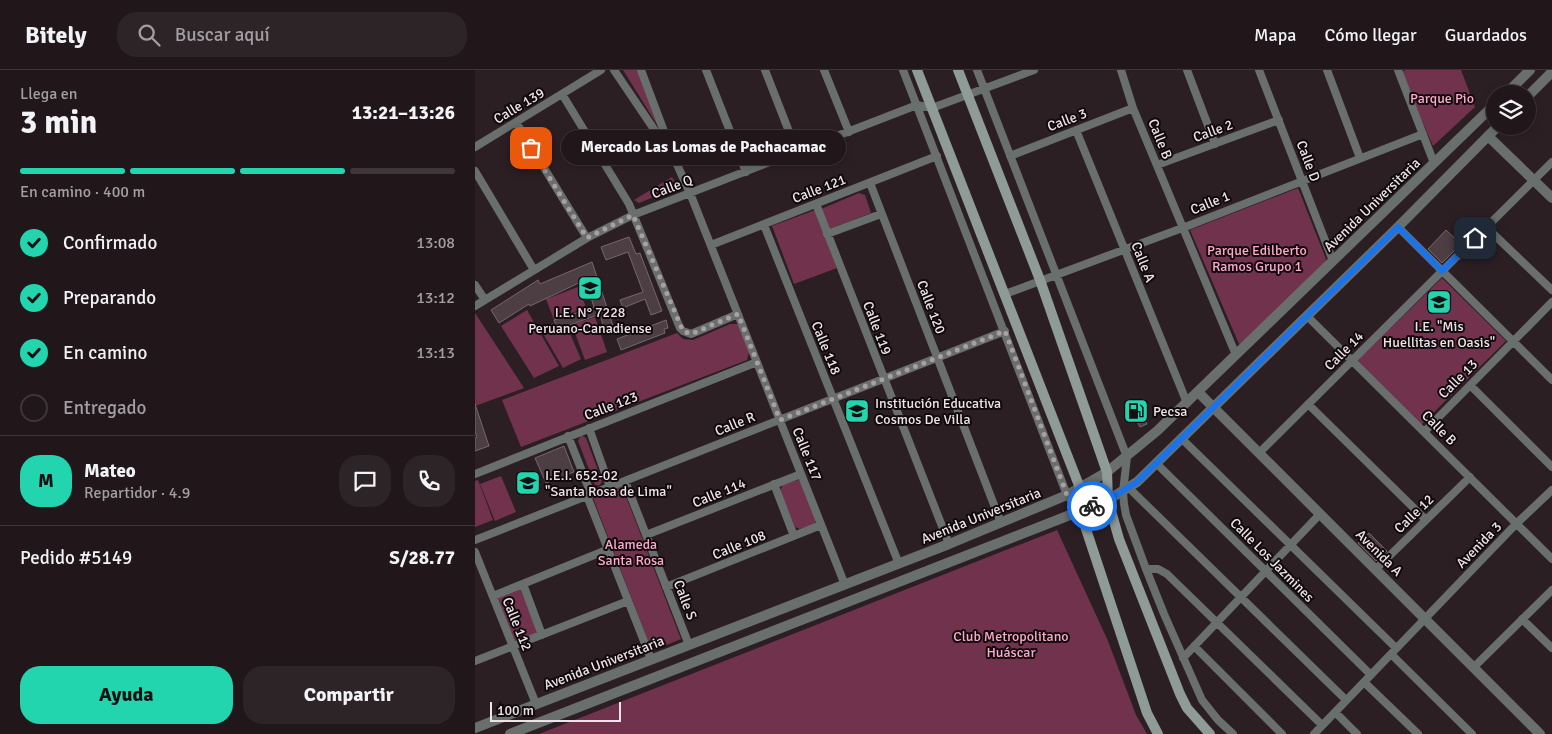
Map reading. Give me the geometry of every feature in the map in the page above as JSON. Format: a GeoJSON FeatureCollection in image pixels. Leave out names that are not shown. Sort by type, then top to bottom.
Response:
{"type":"FeatureCollection","features":[{"type":"Feature","properties":{"kind":"main road"},"geometry":{"type":"LineString","coordinates":[[917,70],[1080,488],[1080,511],[1147,713],[1158,734]]}},
{"type":"Feature","properties":{"kind":"main road"},"geometry":{"type":"LineString","coordinates":[[959,70],[1040,280],[1107,472],[1108,500],[1119,539],[1180,694],[1187,708],[1210,734]]}},
{"type":"Feature","properties":{"kind":"street","name":"Calle 139"},"geometry":{"type":"LineString","coordinates":[[475,146],[601,70]]}},
{"type":"Feature","properties":{"kind":"street"},"geometry":{"type":"LineString","coordinates":[[614,70],[674,158]]}},
{"type":"Feature","properties":{"kind":"street"},"geometry":{"type":"LineString","coordinates":[[641,70],[674,158]]}},
{"type":"Feature","properties":{"kind":"street"},"geometry":{"type":"LineString","coordinates":[[706,70],[746,172]]}},
{"type":"Feature","properties":{"kind":"street"},"geometry":{"type":"LineString","coordinates":[[765,70],[797,152]]}},
{"type":"Feature","properties":{"kind":"street"},"geometry":{"type":"LineString","coordinates":[[823,70],[849,132]]}},
{"type":"Feature","properties":{"kind":"street"},"geometry":{"type":"LineString","coordinates":[[903,70],[1067,495],[1080,511]]}},
{"type":"Feature","properties":{"kind":"street"},"geometry":{"type":"LineString","coordinates":[[977,70],[1127,457],[1126,515],[1146,569],[1202,700],[1218,720],[1233,734]]}},
{"type":"Feature","properties":{"kind":"street"},"geometry":{"type":"LineString","coordinates":[[917,105],[932,108],[1035,70]]}},
{"type":"Feature","properties":{"kind":"street","name":"Calle B"},"geometry":{"type":"LineString","coordinates":[[1121,70],[1133,108],[1185,227],[1236,355]]}},
{"type":"Feature","properties":{"kind":"street"},"geometry":{"type":"LineString","coordinates":[[1187,70],[1215,144]]}},
{"type":"Feature","properties":{"kind":"street","name":"Calle D"},"geometry":{"type":"LineString","coordinates":[[1259,70],[1333,261]]}},
{"type":"Feature","properties":{"kind":"street"},"geometry":{"type":"LineString","coordinates":[[1327,70],[1360,158]]}},
{"type":"Feature","properties":{"kind":"street"},"geometry":{"type":"LineString","coordinates":[[1398,70],[1434,163]]}},
{"type":"Feature","properties":{"kind":"street"},"geometry":{"type":"LineString","coordinates":[[1515,85],[1530,70]]}},
{"type":"Feature","properties":{"kind":"street"},"geometry":{"type":"LineString","coordinates":[[1536,88],[1552,72]]}},
{"type":"Feature","properties":{"kind":"street"},"geometry":{"type":"LineString","coordinates":[[562,94],[629,204],[680,328],[687,334],[691,334],[738,314]]}},
{"type":"Feature","properties":{"kind":"street","name":"Calle Q"},"geometry":{"type":"LineString","coordinates":[[475,306],[587,238],[633,215],[917,105]]}},
{"type":"Feature","properties":{"kind":"street","name":"Calle 3"},"geometry":{"type":"LineString","coordinates":[[1010,156],[1133,108]]}},
{"type":"Feature","properties":{"kind":"street","name":"Avenida Universitaria"},"geometry":{"type":"LineString","coordinates":[[475,728],[1001,523],[1067,495],[1107,472],[1127,457],[1199,392],[1486,113]]}},
{"type":"Feature","properties":{"kind":"street","name":"Calle 2"},"geometry":{"type":"LineString","coordinates":[[1157,165],[1279,120]]}},
{"type":"Feature","properties":{"kind":"street"},"geometry":{"type":"LineString","coordinates":[[516,122],[587,238]]}},
{"type":"Feature","properties":{"kind":"street","name":"Calle A"},"geometry":{"type":"LineString","coordinates":[[1076,130],[1187,403]]}},
{"type":"Feature","properties":{"kind":"street","name":"Calle 1"},"geometry":{"type":"LineString","coordinates":[[1005,294],[1124,248],[1185,227],[1423,134]]}},
{"type":"Feature","properties":{"kind":"street"},"geometry":{"type":"LineString","coordinates":[[510,734],[1108,500],[1126,490],[1307,316],[1488,136],[1552,198]]}},
{"type":"Feature","properties":{"kind":"street","name":"Calle 121"},"geometry":{"type":"LineString","coordinates":[[711,246],[937,156]]}},
{"type":"Feature","properties":{"kind":"street","name":"Calle 117"},"geometry":{"type":"LineString","coordinates":[[674,158],[690,193],[845,585]]}},
{"type":"Feature","properties":{"kind":"street","name":"Calle 14"},"geometry":{"type":"LineString","coordinates":[[1259,453],[1552,162]]}},
{"type":"Feature","properties":{"kind":"street"},"geometry":{"type":"LineString","coordinates":[[475,171],[534,270]]}},
{"type":"Feature","properties":{"kind":"street","name":"Calle 120"},"geometry":{"type":"LineString","coordinates":[[869,183],[1001,523]]}},
{"type":"Feature","properties":{"kind":"street","name":"Calle 119"},"geometry":{"type":"LineString","coordinates":[[816,204],[949,544]]}},
{"type":"Feature","properties":{"kind":"street"},"geometry":{"type":"LineString","coordinates":[[827,234],[881,214]]}},
{"type":"Feature","properties":{"kind":"street","name":"Calle 118"},"geometry":{"type":"LineString","coordinates":[[763,225],[899,564]]}},
{"type":"Feature","properties":{"kind":"street"},"geometry":{"type":"LineString","coordinates":[[1398,227],[1552,380]]}},
{"type":"Feature","properties":{"kind":"street"},"geometry":{"type":"LineString","coordinates":[[1486,227],[1552,290]]}},
{"type":"Feature","properties":{"kind":"street"},"geometry":{"type":"LineString","coordinates":[[475,284],[485,300]]}},
{"type":"Feature","properties":{"kind":"street","name":"Calle 13"},"geometry":{"type":"LineString","coordinates":[[1425,431],[1552,302]]}},
{"type":"Feature","properties":{"kind":"street","name":"Calle B"},"geometry":{"type":"LineString","coordinates":[[1307,316],[1552,559]]}},
{"type":"Feature","properties":{"kind":"street","name":"Calle R"},"geometry":{"type":"LineString","coordinates":[[475,540],[1005,331]]}},
{"type":"Feature","properties":{"kind":"street","name":"Calle 123"},"geometry":{"type":"LineString","coordinates":[[475,474],[757,362]]}},
{"type":"Feature","properties":{"kind":"street"},"geometry":{"type":"LineString","coordinates":[[1470,385],[1552,467]]}},
{"type":"Feature","properties":{"kind":"street","name":"Avenida A"},"geometry":{"type":"LineString","coordinates":[[1199,392],[1540,734]]}},
{"type":"Feature","properties":{"kind":"street"},"geometry":{"type":"LineString","coordinates":[[1308,404],[1425,520]]}},
{"type":"Feature","properties":{"kind":"street"},"geometry":{"type":"LineString","coordinates":[[589,428],[610,487]]}},
{"type":"Feature","properties":{"kind":"street"},"geometry":{"type":"LineString","coordinates":[[568,436],[651,659]]}},
{"type":"Feature","properties":{"kind":"street"},"geometry":{"type":"LineString","coordinates":[[1181,438],[1290,545],[1472,734]]}},
{"type":"Feature","properties":{"kind":"street","name":"Calle Los Jazmines"},"geometry":{"type":"LineString","coordinates":[[1156,463],[1371,675]]}},
{"type":"Feature","properties":{"kind":"street","name":"Calle 114"},"geometry":{"type":"LineString","coordinates":[[646,535],[801,474]]}},
{"type":"Feature","properties":{"kind":"street","name":"Calle 12"},"geometry":{"type":"LineString","coordinates":[[1376,569],[1469,477]]}},
{"type":"Feature","properties":{"kind":"street","name":"Calle S"},"geometry":{"type":"LineString","coordinates":[[625,481],[689,645]]}},
{"type":"Feature","properties":{"kind":"street"},"geometry":{"type":"LineString","coordinates":[[774,484],[794,536]]}},
{"type":"Feature","properties":{"kind":"street"},"geometry":{"type":"LineString","coordinates":[[1126,490],[1346,700]]}},
{"type":"Feature","properties":{"kind":"street","name":"Avenida 3"},"geometry":{"type":"LineString","coordinates":[[1313,734],[1516,524],[1552,490]]}},
{"type":"Feature","properties":{"kind":"street"},"geometry":{"type":"LineString","coordinates":[[1183,658],[1320,514]]}},
{"type":"Feature","properties":{"kind":"street","name":"Calle 108"},"geometry":{"type":"LineString","coordinates":[[666,587],[821,525]]}},
{"type":"Feature","properties":{"kind":"street"},"geometry":{"type":"LineString","coordinates":[[493,596],[609,549]]}},
{"type":"Feature","properties":{"kind":"street","name":"Calle 112"},"geometry":{"type":"LineString","coordinates":[[475,552],[536,704]]}},
{"type":"Feature","properties":{"kind":"street"},"geometry":{"type":"LineString","coordinates":[[1146,569],[1162,570],[1322,725]]}},
{"type":"Feature","properties":{"kind":"street"},"geometry":{"type":"LineString","coordinates":[[523,584],[542,635]]}},
{"type":"Feature","properties":{"kind":"street"},"geometry":{"type":"LineString","coordinates":[[1473,668],[1552,590]]}},
{"type":"Feature","properties":{"kind":"street"},"geometry":{"type":"LineString","coordinates":[[475,661],[629,601]]}},
{"type":"Feature","properties":{"kind":"street"},"geometry":{"type":"LineString","coordinates":[[1522,619],[1552,648]]}},
{"type":"Feature","properties":{"kind":"street"},"geometry":{"type":"LineString","coordinates":[[1194,646],[1282,734]]}},
{"type":"Feature","properties":{"kind":"street"},"geometry":{"type":"LineString","coordinates":[[1364,682],[1418,734]]}},
{"type":"Feature","properties":{"kind":"street"},"geometry":{"type":"LineString","coordinates":[[1335,712],[1357,734]]}},
{"type":"Feature","properties":{"kind":"green space"},"geometry":{"type":"Polygon","coordinates":[[[623,70],[638,70],[661,131],[623,70]]]}},
{"type":"Feature","properties":{"kind":"green space","name":"Parque Pio"},"geometry":{"type":"Polygon","coordinates":[[[1406,70],[1461,70],[1475,107],[1433,146],[1401,72],[1406,70]]]}},
{"type":"Feature","properties":{"kind":"green space"},"geometry":{"type":"Polygon","coordinates":[[[672,177],[678,187],[639,203],[634,200],[672,177]]]}},
{"type":"Feature","properties":{"kind":"green space","name":"Parque Edilberto Ramos Grupo 1"},"geometry":{"type":"Polygon","coordinates":[[[1298,188],[1326,259],[1325,263],[1239,344],[1190,230],[1298,188]]]}},
{"type":"Feature","properties":{"kind":"green space"},"geometry":{"type":"Polygon","coordinates":[[[859,193],[865,195],[871,213],[829,229],[821,209],[859,193]]]}},
{"type":"Feature","properties":{"kind":"green space"},"geometry":{"type":"Polygon","coordinates":[[[815,210],[837,268],[794,284],[772,226],[815,210]]]}},
{"type":"Feature","properties":{"kind":"green space"},"geometry":{"type":"Polygon","coordinates":[[[1442,278],[1506,341],[1420,426],[1357,361],[1442,278]]]}},
{"type":"Feature","properties":{"kind":"green space"},"geometry":{"type":"Polygon","coordinates":[[[578,287],[586,307],[554,320],[546,299],[578,287]]]}},
{"type":"Feature","properties":{"kind":"green space"},"geometry":{"type":"Polygon","coordinates":[[[527,310],[559,366],[534,378],[501,326],[527,310]]]}},
{"type":"Feature","properties":{"kind":"green space"},"geometry":{"type":"Polygon","coordinates":[[[475,313],[524,388],[475,406],[475,313]]]}},
{"type":"Feature","properties":{"kind":"green space"},"geometry":{"type":"Polygon","coordinates":[[[595,317],[607,352],[585,360],[572,325],[595,317]]]}},
{"type":"Feature","properties":{"kind":"green space"},"geometry":{"type":"Polygon","coordinates":[[[553,323],[557,332],[568,329],[581,359],[563,368],[541,330],[553,323]]]}},
{"type":"Feature","properties":{"kind":"green space"},"geometry":{"type":"Polygon","coordinates":[[[730,324],[738,324],[740,327],[749,352],[747,360],[521,447],[502,400],[677,333],[683,339],[693,340],[730,324]]]}},
{"type":"Feature","properties":{"kind":"green space"},"geometry":{"type":"Polygon","coordinates":[[[581,435],[586,438],[602,481],[600,485],[595,485],[578,441],[581,435]]]}},
{"type":"Feature","properties":{"kind":"green space"},"geometry":{"type":"Polygon","coordinates":[[[501,476],[516,512],[495,521],[480,484],[501,476]]]}},
{"type":"Feature","properties":{"kind":"green space"},"geometry":{"type":"Polygon","coordinates":[[[478,480],[493,520],[475,527],[475,481],[478,480]]]}},
{"type":"Feature","properties":{"kind":"green space"},"geometry":{"type":"Polygon","coordinates":[[[798,480],[801,481],[816,520],[815,524],[800,529],[795,527],[780,490],[783,485],[798,480]]]}},
{"type":"Feature","properties":{"kind":"green space","name":"Alameda Santa Rosa"},"geometry":{"type":"Polygon","coordinates":[[[622,486],[681,639],[652,651],[593,498],[622,486]]]}},
{"type":"Feature","properties":{"kind":"green space","name":"Club Metropolitano Huáscar"},"geometry":{"type":"Polygon","coordinates":[[[1057,530],[1108,641],[1136,715],[1147,734],[539,734],[1057,530]]]}},
{"type":"Feature","properties":{"kind":"green space"},"geometry":{"type":"Polygon","coordinates":[[[520,588],[538,633],[515,642],[497,596],[520,588]]]}},
{"type":"Feature","properties":{"kind":"building"},"geometry":{"type":"Polygon","coordinates":[[[1446,230],[1461,244],[1442,263],[1428,249],[1446,230]]]}},
{"type":"Feature","properties":{"kind":"building"},"geometry":{"type":"Polygon","coordinates":[[[629,237],[636,254],[640,253],[662,311],[651,315],[645,299],[623,308],[620,300],[643,292],[628,252],[606,260],[601,247],[629,237]]]}},
{"type":"Feature","properties":{"kind":"building"},"geometry":{"type":"Polygon","coordinates":[[[592,262],[613,326],[604,329],[600,314],[558,331],[554,320],[594,307],[585,280],[530,306],[529,304],[499,323],[491,310],[538,280],[540,284],[592,262]]]}},
{"type":"Feature","properties":{"kind":"building"},"geometry":{"type":"Polygon","coordinates":[[[666,320],[668,328],[664,329],[665,333],[621,350],[617,339],[666,320]]]}},
{"type":"Feature","properties":{"kind":"building"},"geometry":{"type":"Polygon","coordinates":[[[475,404],[489,446],[475,451],[475,438],[477,437],[475,432],[475,404]]]}},
{"type":"Feature","properties":{"kind":"building"},"geometry":{"type":"Polygon","coordinates":[[[1138,408],[1147,424],[1140,427],[1131,410],[1138,408]]]}},
{"type":"Feature","properties":{"kind":"building"},"geometry":{"type":"Polygon","coordinates":[[[564,446],[574,472],[546,483],[535,458],[564,446]]]}},
{"type":"Feature","properties":{"kind":"building"},"geometry":{"type":"Polygon","coordinates":[[[1369,533],[1387,551],[1376,561],[1358,543],[1369,533]]]}},
{"type":"Feature","properties":{"kind":"way so far"},"geometry":{"type":"LineString","coordinates":[[531,148],[587,238],[633,215],[680,328],[683,331],[691,334],[738,314],[780,420],[1005,331],[1067,495],[1080,511],[1092,506]]}},
{"type":"Feature","properties":{"kind":"place","name":"Mercado Las Lomas de Pachacamac"},"geometry":{"type":"Point","coordinates":[531,148]}},
{"type":"Feature","properties":{"kind":"place","name":"I.E. N° 7228 Peruano-Canadiense"},"geometry":{"type":"Point","coordinates":[590,288]}},
{"type":"Feature","properties":{"kind":"place","name":"I.E. \"Mis Huellitas en Oasis\""},"geometry":{"type":"Point","coordinates":[1439,302]}},
{"type":"Feature","properties":{"kind":"place","name":"Institución Educativa Cosmos De Villa"},"geometry":{"type":"Point","coordinates":[857,411]}},
{"type":"Feature","properties":{"kind":"place","name":"Pecsa"},"geometry":{"type":"Point","coordinates":[1136,411]}},
{"type":"Feature","properties":{"kind":"place","name":"I.E.I. 652-02 \"Santa Rosa de Lima\""},"geometry":{"type":"Point","coordinates":[528,483]}},
{"type":"Feature","properties":{"kind":"route"},"geometry":{"type":"LineString","coordinates":[[1092,506],[1108,500],[1137,482],[1398,227],[1442,271],[1475,238]]}}]}
